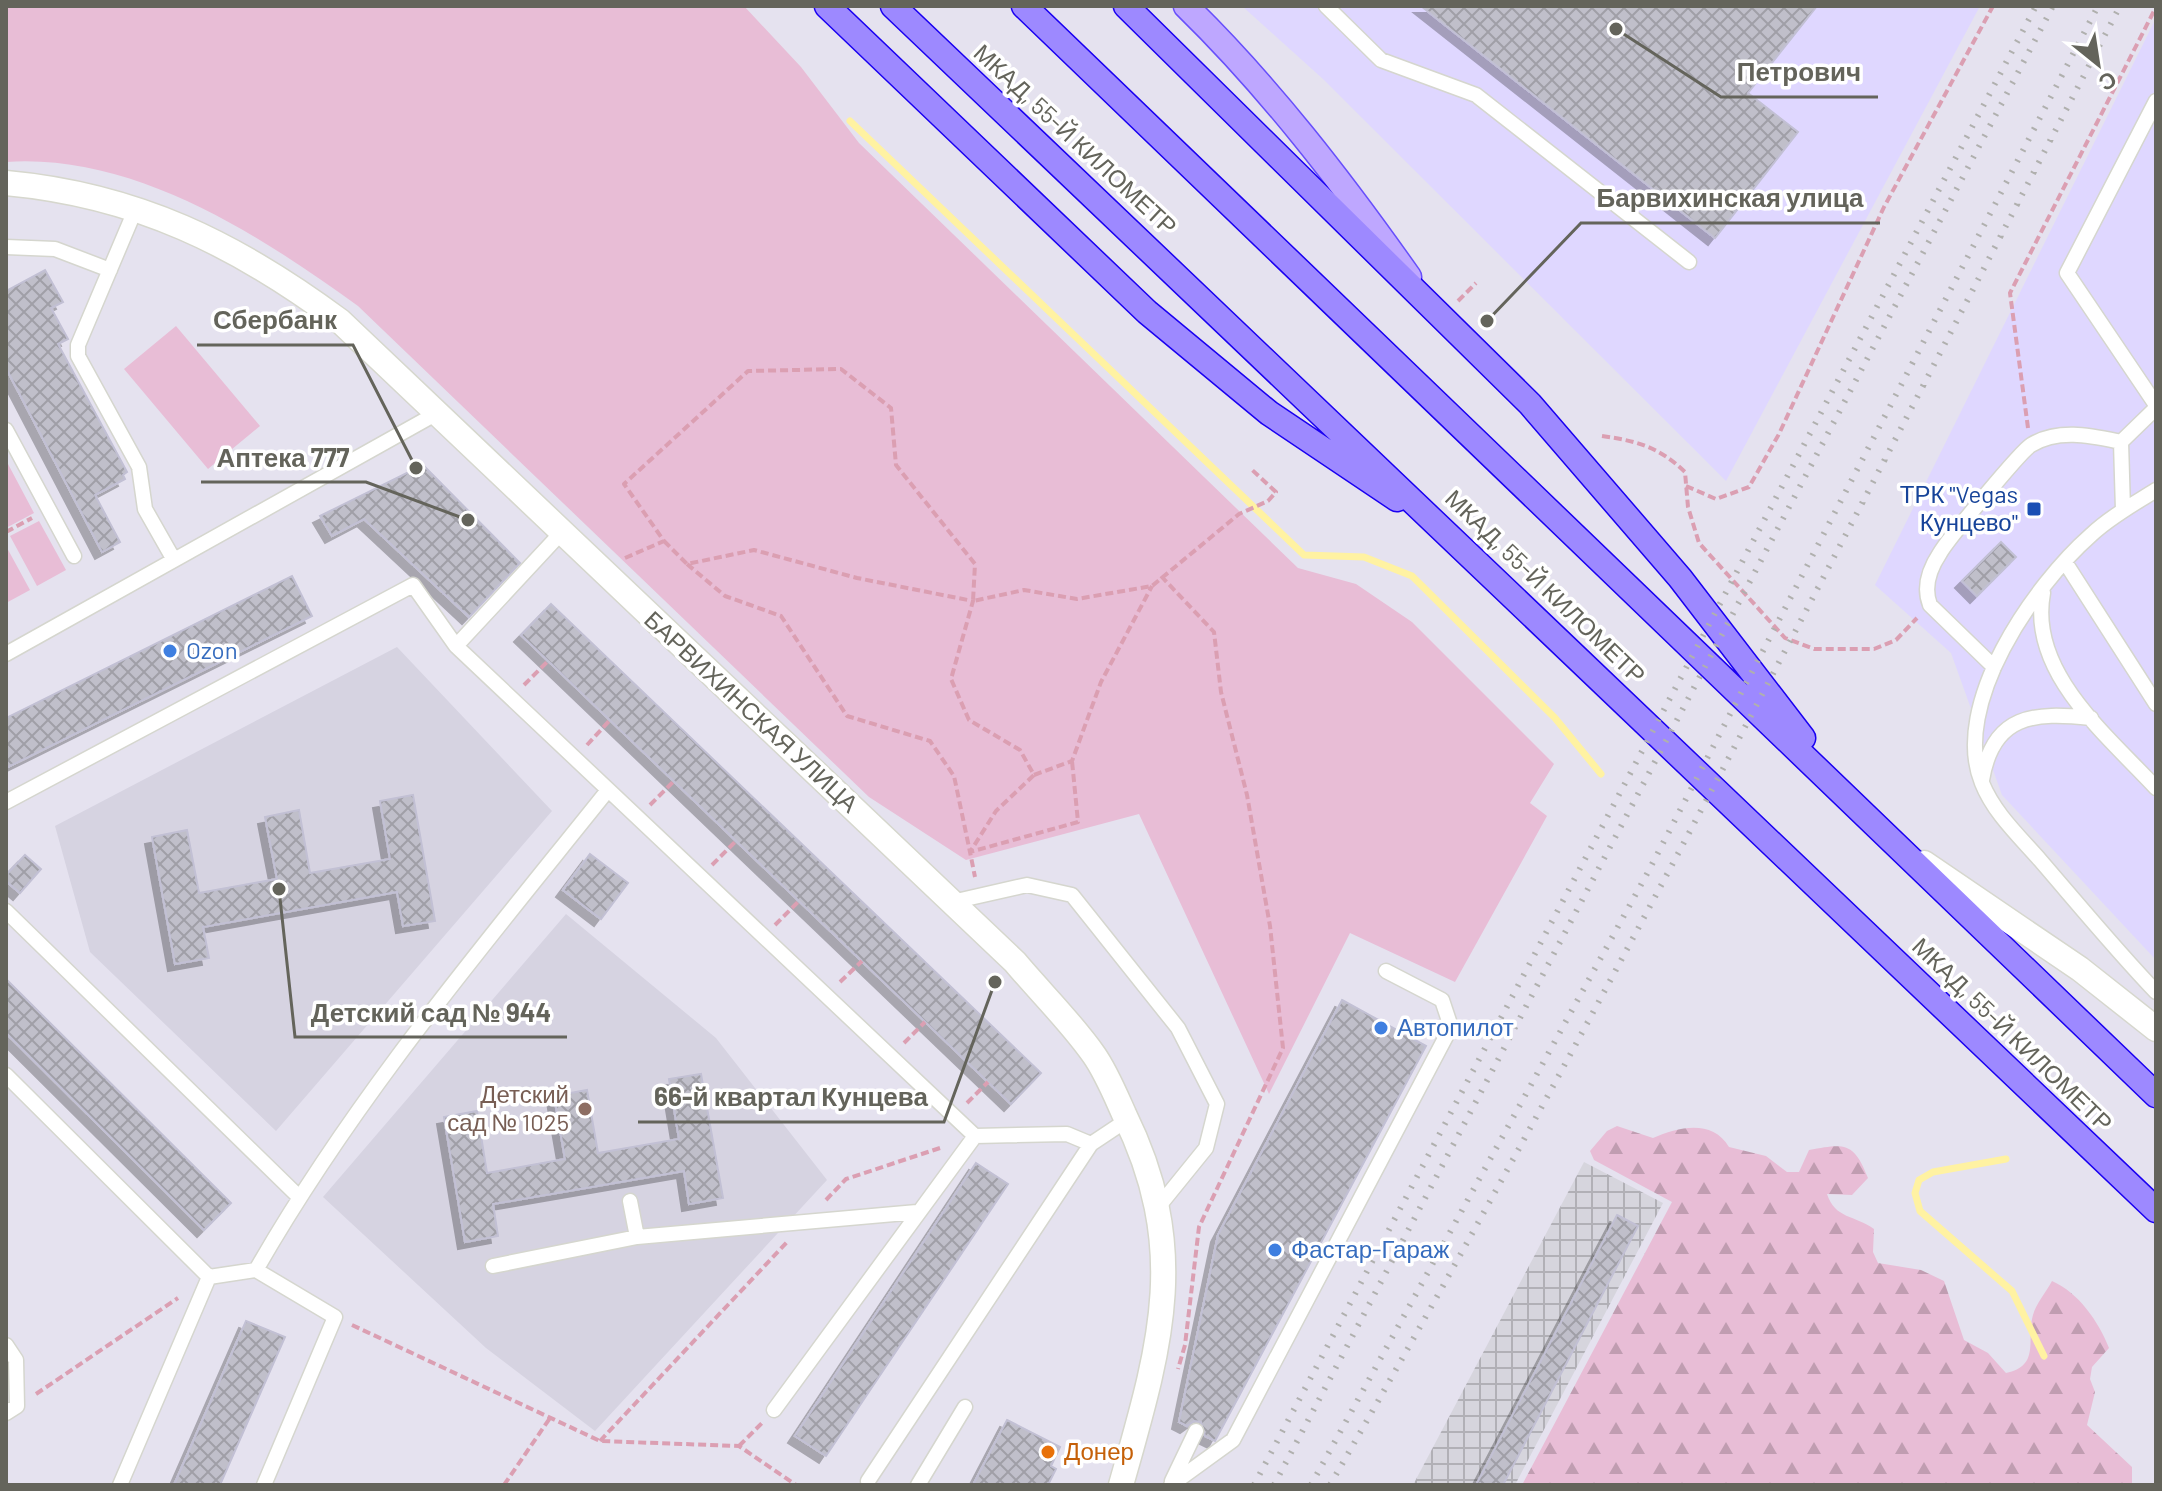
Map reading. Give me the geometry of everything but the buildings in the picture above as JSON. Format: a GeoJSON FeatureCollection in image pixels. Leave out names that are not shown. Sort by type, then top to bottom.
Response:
{"type":"FeatureCollection","features":[{"type":"Feature","properties":{"kind":"highway"},"geometry":{"type":"LineString","coordinates":[[827,6],[1147,312],[1269,413],[1455,538]]}},
{"type":"Feature","properties":{"kind":"highway","name":"МКАД, 55-Й КИЛОМЕТР"},"geometry":{"type":"LineString","coordinates":[[893,6],[1455,538],[2156,1210]]}},
{"type":"Feature","properties":{"kind":"highway"},"geometry":{"type":"LineString","coordinates":[[1024,6],[2156,1095]]}},
{"type":"Feature","properties":{"kind":"highway"},"geometry":{"type":"LineString","coordinates":[[1126,6],[1530,404],[1680,578],[1850,800]]}},
{"type":"Feature","properties":{"kind":"main road"},"geometry":{"type":"LineString","coordinates":[[1186,6],[1282,111],[1365,214],[1422,295]]}},
{"type":"Feature","properties":{"kind":"street","name":"БАРВИХИНСКАЯ УЛИЦА"},"geometry":{"type":"LineString","coordinates":[[6,183],[50,187],[136,208],[221,244],[278,275],[340,321],[1015,962],[1094,1055],[1127,1120],[1159,1206],[1165,1260],[1159,1340],[1121,1485]]}},
{"type":"Feature","properties":{"kind":"street"},"geometry":{"type":"LineString","coordinates":[[1897,845],[2080,969],[2156,1029]]}},
{"type":"Feature","properties":{"kind":"lane"},"geometry":{"type":"LineString","coordinates":[[1326,6],[1381,60],[1476,95],[1689,262]]}},
{"type":"Feature","properties":{"kind":"lane"},"geometry":{"type":"LineString","coordinates":[[2123,510],[2121,442],[2156,406],[2067,273],[2156,101]]}},
{"type":"Feature","properties":{"kind":"lane"},"geometry":{"type":"LineString","coordinates":[[136,208],[78,345],[78,356],[139,467],[145,509],[174,560]]}},
{"type":"Feature","properties":{"kind":"lane"},"geometry":{"type":"LineString","coordinates":[[6,247],[55,249],[110,270]]}},
{"type":"Feature","properties":{"kind":"lane"},"geometry":{"type":"LineString","coordinates":[[6,654],[439,412]]}},
{"type":"Feature","properties":{"kind":"lane"},"geometry":{"type":"LineString","coordinates":[[6,430],[74,556]]}},
{"type":"Feature","properties":{"kind":"lane"},"geometry":{"type":"LineString","coordinates":[[1994,667],[1930,605],[1926,593],[1928,579],[1940,553],[2031,445],[2075,433],[2121,442]]}},
{"type":"Feature","properties":{"kind":"lane"},"geometry":{"type":"LineString","coordinates":[[2156,490],[2090,535],[2044,589],[2010,637],[1994,667],[1976,717],[1972,739],[1981,783],[1993,807],[2156,992]]}},
{"type":"Feature","properties":{"kind":"lane"},"geometry":{"type":"LineString","coordinates":[[456,646],[561,533]]}},
{"type":"Feature","properties":{"kind":"lane"},"geometry":{"type":"LineString","coordinates":[[2065,562],[2156,704]]}},
{"type":"Feature","properties":{"kind":"lane"},"geometry":{"type":"LineString","coordinates":[[6,802],[413,585],[456,646],[975,1136],[1067,1134],[1091,1144]]}},
{"type":"Feature","properties":{"kind":"lane"},"geometry":{"type":"LineString","coordinates":[[2044,589],[2039,616],[2043,645],[2062,679],[2091,718],[2156,788]]}},
{"type":"Feature","properties":{"kind":"lane"},"geometry":{"type":"LineString","coordinates":[[1981,783],[1993,742],[2014,725],[2044,715],[2091,718]]}},
{"type":"Feature","properties":{"kind":"lane"},"geometry":{"type":"LineString","coordinates":[[256,1270],[298,1196],[405,1043],[608,790]]}},
{"type":"Feature","properties":{"kind":"lane"},"geometry":{"type":"LineString","coordinates":[[952,902],[1027,885],[1072,895],[1178,1028],[1217,1104],[1206,1148],[1159,1206]]}},
{"type":"Feature","properties":{"kind":"lane"},"geometry":{"type":"LineString","coordinates":[[6,911],[298,1196]]}},
{"type":"Feature","properties":{"kind":"lane"},"geometry":{"type":"LineString","coordinates":[[1170,1485],[1233,1440],[1451,1027],[1442,1000],[1386,971]]}},
{"type":"Feature","properties":{"kind":"lane"},"geometry":{"type":"LineString","coordinates":[[6,1075],[209,1277]]}},
{"type":"Feature","properties":{"kind":"lane"},"geometry":{"type":"LineString","coordinates":[[868,1481],[1091,1144],[1127,1120]]}},
{"type":"Feature","properties":{"kind":"lane"},"geometry":{"type":"LineString","coordinates":[[774,1410],[975,1136]]}},
{"type":"Feature","properties":{"kind":"lane"},"geometry":{"type":"LineString","coordinates":[[630,1201],[637,1237]]}},
{"type":"Feature","properties":{"kind":"lane"},"geometry":{"type":"LineString","coordinates":[[493,1266],[637,1237],[917,1212]]}},
{"type":"Feature","properties":{"kind":"lane"},"geometry":{"type":"LineString","coordinates":[[209,1277],[256,1270],[335,1317],[264,1485]]}},
{"type":"Feature","properties":{"kind":"lane"},"geometry":{"type":"LineString","coordinates":[[120,1485],[209,1277]]}},
{"type":"Feature","properties":{"kind":"lane"},"geometry":{"type":"LineString","coordinates":[[6,1345],[16,1360],[12,1410]]}},
{"type":"Feature","properties":{"kind":"lane"},"geometry":{"type":"LineString","coordinates":[[918,1485],[965,1407]]}},
{"type":"Feature","properties":{"kind":"lane"},"geometry":{"type":"LineString","coordinates":[[1170,1485],[1196,1431]]}},
{"type":"Feature","properties":{"kind":"path"},"geometry":{"type":"LineString","coordinates":[[1686,486],[1716,499],[1749,487],[1779,434],[1884,207],[1993,6]]}},
{"type":"Feature","properties":{"kind":"path"},"geometry":{"type":"LineString","coordinates":[[2031,445],[2010,293],[2156,7]]}},
{"type":"Feature","properties":{"kind":"path"},"geometry":{"type":"LineString","coordinates":[[1457,302],[1476,283]]}},
{"type":"Feature","properties":{"kind":"path"},"geometry":{"type":"LineString","coordinates":[[979,896],[954,776],[930,741],[847,716],[781,616],[725,596],[664,541],[624,484],[748,371],[841,369],[891,408],[896,465],[975,564],[973,601],[951,679],[969,720],[1020,750],[1034,775]]}},
{"type":"Feature","properties":{"kind":"path"},"geometry":{"type":"LineString","coordinates":[[1602,436],[1635,440],[1663,451],[1685,472],[1688,507],[1699,543],[1785,638],[1814,649],[1874,649],[1896,640],[1930,605]]}},
{"type":"Feature","properties":{"kind":"path"},"geometry":{"type":"LineString","coordinates":[[970,852],[1078,822],[1072,761],[1101,682],[1152,586],[1161,576],[1239,514],[1268,501],[1276,492],[1250,468]]}},
{"type":"Feature","properties":{"kind":"path"},"geometry":{"type":"LineString","coordinates":[[6,532],[49,509]]}},
{"type":"Feature","properties":{"kind":"path"},"geometry":{"type":"LineString","coordinates":[[600,570],[664,541]]}},
{"type":"Feature","properties":{"kind":"path"},"geometry":{"type":"LineString","coordinates":[[687,564],[754,550],[857,578],[973,601],[1024,590],[1077,599],[1152,586]]}},
{"type":"Feature","properties":{"kind":"path"},"geometry":{"type":"LineString","coordinates":[[1161,576],[1214,632],[1221,692],[1247,795],[1270,926],[1283,1048],[1199,1227]]}},
{"type":"Feature","properties":{"kind":"path"},"geometry":{"type":"LineString","coordinates":[[510,698],[548,661]]}},
{"type":"Feature","properties":{"kind":"path"},"geometry":{"type":"LineString","coordinates":[[574,758],[610,720]]}},
{"type":"Feature","properties":{"kind":"path"},"geometry":{"type":"LineString","coordinates":[[970,852],[996,811],[1034,775],[1072,761]]}},
{"type":"Feature","properties":{"kind":"path"},"geometry":{"type":"LineString","coordinates":[[637,818],[674,781]]}},
{"type":"Feature","properties":{"kind":"path"},"geometry":{"type":"LineString","coordinates":[[700,877],[736,841]]}},
{"type":"Feature","properties":{"kind":"path"},"geometry":{"type":"LineString","coordinates":[[764,937],[799,901]]}},
{"type":"Feature","properties":{"kind":"path"},"geometry":{"type":"LineString","coordinates":[[826,995],[862,961]]}},
{"type":"Feature","properties":{"kind":"path"},"geometry":{"type":"LineString","coordinates":[[890,1056],[925,1022]]}},
{"type":"Feature","properties":{"kind":"path"},"geometry":{"type":"LineString","coordinates":[[954,1116],[988,1082]]}},
{"type":"Feature","properties":{"kind":"path"},"geometry":{"type":"LineString","coordinates":[[600,1441],[846,1179],[975,1136]]}},
{"type":"Feature","properties":{"kind":"path"},"geometry":{"type":"LineString","coordinates":[[12,1410],[209,1277]]}},
{"type":"Feature","properties":{"kind":"path"},"geometry":{"type":"LineString","coordinates":[[335,1317],[600,1441],[739,1446],[796,1485]]}},
{"type":"Feature","properties":{"kind":"path"},"geometry":{"type":"LineString","coordinates":[[739,1446],[774,1410]]}},
{"type":"Feature","properties":{"kind":"path"},"geometry":{"type":"LineString","coordinates":[[504,1485],[550,1418]]}},
{"type":"Feature","properties":{"kind":"shaded area"},"geometry":{"type":"Polygon","coordinates":[[[1242,6],[1980,6],[1726,481],[1323,79],[1242,6]]]}},
{"type":"Feature","properties":{"kind":"shaded area"},"geometry":{"type":"Polygon","coordinates":[[[2156,18],[2156,960],[2002,795],[1951,653],[1875,585],[2156,18]]]}},
{"type":"Feature","properties":{"kind":"shaded area"},"geometry":{"type":"Polygon","coordinates":[[[397,647],[552,811],[276,1131],[90,952],[55,826],[397,647]]]}},
{"type":"Feature","properties":{"kind":"shaded area","name":"Детский сад № 1025"},"geometry":{"type":"Polygon","coordinates":[[[566,914],[716,1038],[827,1180],[595,1431],[486,1348],[323,1197],[566,914]]]}},
{"type":"Feature","properties":{"kind":"shaded area"},"geometry":{"type":"Polygon","coordinates":[[[1584,1162],[1663,1203],[1515,1485],[1413,1485],[1584,1162]]]}},
{"type":"Feature","properties":{"kind":"green space"},"geometry":{"type":"Polygon","coordinates":[[[6,6],[744,6],[801,67],[859,143],[1298,568],[1356,584],[1412,622],[1554,764],[1530,803],[1547,816],[1455,982],[1350,933],[1269,1094],[1139,814],[966,860],[869,797],[358,306],[280,252],[237,227],[148,185],[101,171],[54,163],[6,162],[6,6]]]}},
{"type":"Feature","properties":{"kind":"green space"},"geometry":{"type":"Polygon","coordinates":[[[176,326],[260,426],[208,469],[124,369],[176,326]]]}},
{"type":"Feature","properties":{"kind":"green space"},"geometry":{"type":"Polygon","coordinates":[[[6,465],[34,513],[6,528],[6,465]]]}},
{"type":"Feature","properties":{"kind":"green space"},"geometry":{"type":"Polygon","coordinates":[[[39,521],[66,570],[37,586],[10,536],[39,521]]]}},
{"type":"Feature","properties":{"kind":"green space"},"geometry":{"type":"Polygon","coordinates":[[[6,546],[30,590],[6,603],[6,546]]]}},
{"type":"Feature","properties":{"kind":"green space"},"geometry":{"type":"Polygon","coordinates":[[[1617,1126],[1653,1138],[1684,1129],[1704,1129],[1714,1132],[1729,1147],[1766,1156],[1787,1172],[1799,1172],[1809,1150],[1840,1146],[1853,1151],[1868,1178],[1852,1195],[1827,1194],[1835,1208],[1874,1229],[1873,1252],[1878,1263],[1921,1270],[1944,1281],[1964,1340],[1988,1353],[2006,1373],[2017,1369],[2028,1358],[2033,1315],[2052,1281],[2062,1286],[2086,1309],[2109,1348],[2092,1367],[2090,1379],[2095,1392],[2087,1425],[2132,1467],[2132,1485],[1522,1485],[1672,1202],[1594,1160],[1590,1151],[1607,1131],[1617,1126]]]}},
{"type":"Feature","properties":{"kind":"waterway"},"geometry":{"type":"LineString","coordinates":[[850,121],[1304,555],[1364,557],[1412,576],[1555,718],[1601,774]]}},
{"type":"Feature","properties":{"kind":"waterway"},"geometry":{"type":"LineString","coordinates":[[2006,1159],[1933,1172],[1919,1180],[1915,1193],[1920,1211],[2012,1291],[2044,1356]]}},
{"type":"Feature","properties":{"kind":"railway"},"geometry":{"type":"LineString","coordinates":[[1254,1485],[2036,6]]}},
{"type":"Feature","properties":{"kind":"railway"},"geometry":{"type":"LineString","coordinates":[[1274,1485],[2053,6]]}},
{"type":"Feature","properties":{"kind":"railway"},"geometry":{"type":"LineString","coordinates":[[1311,1485],[1648,872],[2098,6]]}},
{"type":"Feature","properties":{"kind":"railway"},"geometry":{"type":"LineString","coordinates":[[1330,1485],[1635,935],[2120,6]]}},
{"type":"Feature","properties":{"kind":"place","name":"Петрович"},"geometry":{"type":"Point","coordinates":[1616,29]}},
{"type":"Feature","properties":{"kind":"place","name":"Барвихинская улица"},"geometry":{"type":"Point","coordinates":[1487,321]}},
{"type":"Feature","properties":{"kind":"place","name":"Сбербанк"},"geometry":{"type":"Point","coordinates":[416,468]}},
{"type":"Feature","properties":{"kind":"place","name":"ТРК \"Vegas Кунцево\""},"geometry":{"type":"Point","coordinates":[2034,509]}},
{"type":"Feature","properties":{"kind":"place","name":"Аптека 777"},"geometry":{"type":"Point","coordinates":[468,520]}},
{"type":"Feature","properties":{"kind":"place","name":"Ozon"},"geometry":{"type":"Point","coordinates":[170,651]}},
{"type":"Feature","properties":{"kind":"place","name":"Детский сад № 944"},"geometry":{"type":"Point","coordinates":[279,889]}},
{"type":"Feature","properties":{"kind":"place","name":"66-й квартал Кунцева"},"geometry":{"type":"Point","coordinates":[995,982]}},
{"type":"Feature","properties":{"kind":"place","name":"Автопилот"},"geometry":{"type":"Point","coordinates":[1381,1028]}},
{"type":"Feature","properties":{"kind":"place","name":"Детский сад № 1025"},"geometry":{"type":"Point","coordinates":[585,1109]}},
{"type":"Feature","properties":{"kind":"place","name":"Фастар-Гараж"},"geometry":{"type":"Point","coordinates":[1275,1250]}},
{"type":"Feature","properties":{"kind":"place","name":"Донер"},"geometry":{"type":"Point","coordinates":[1048,1452]}}]}
